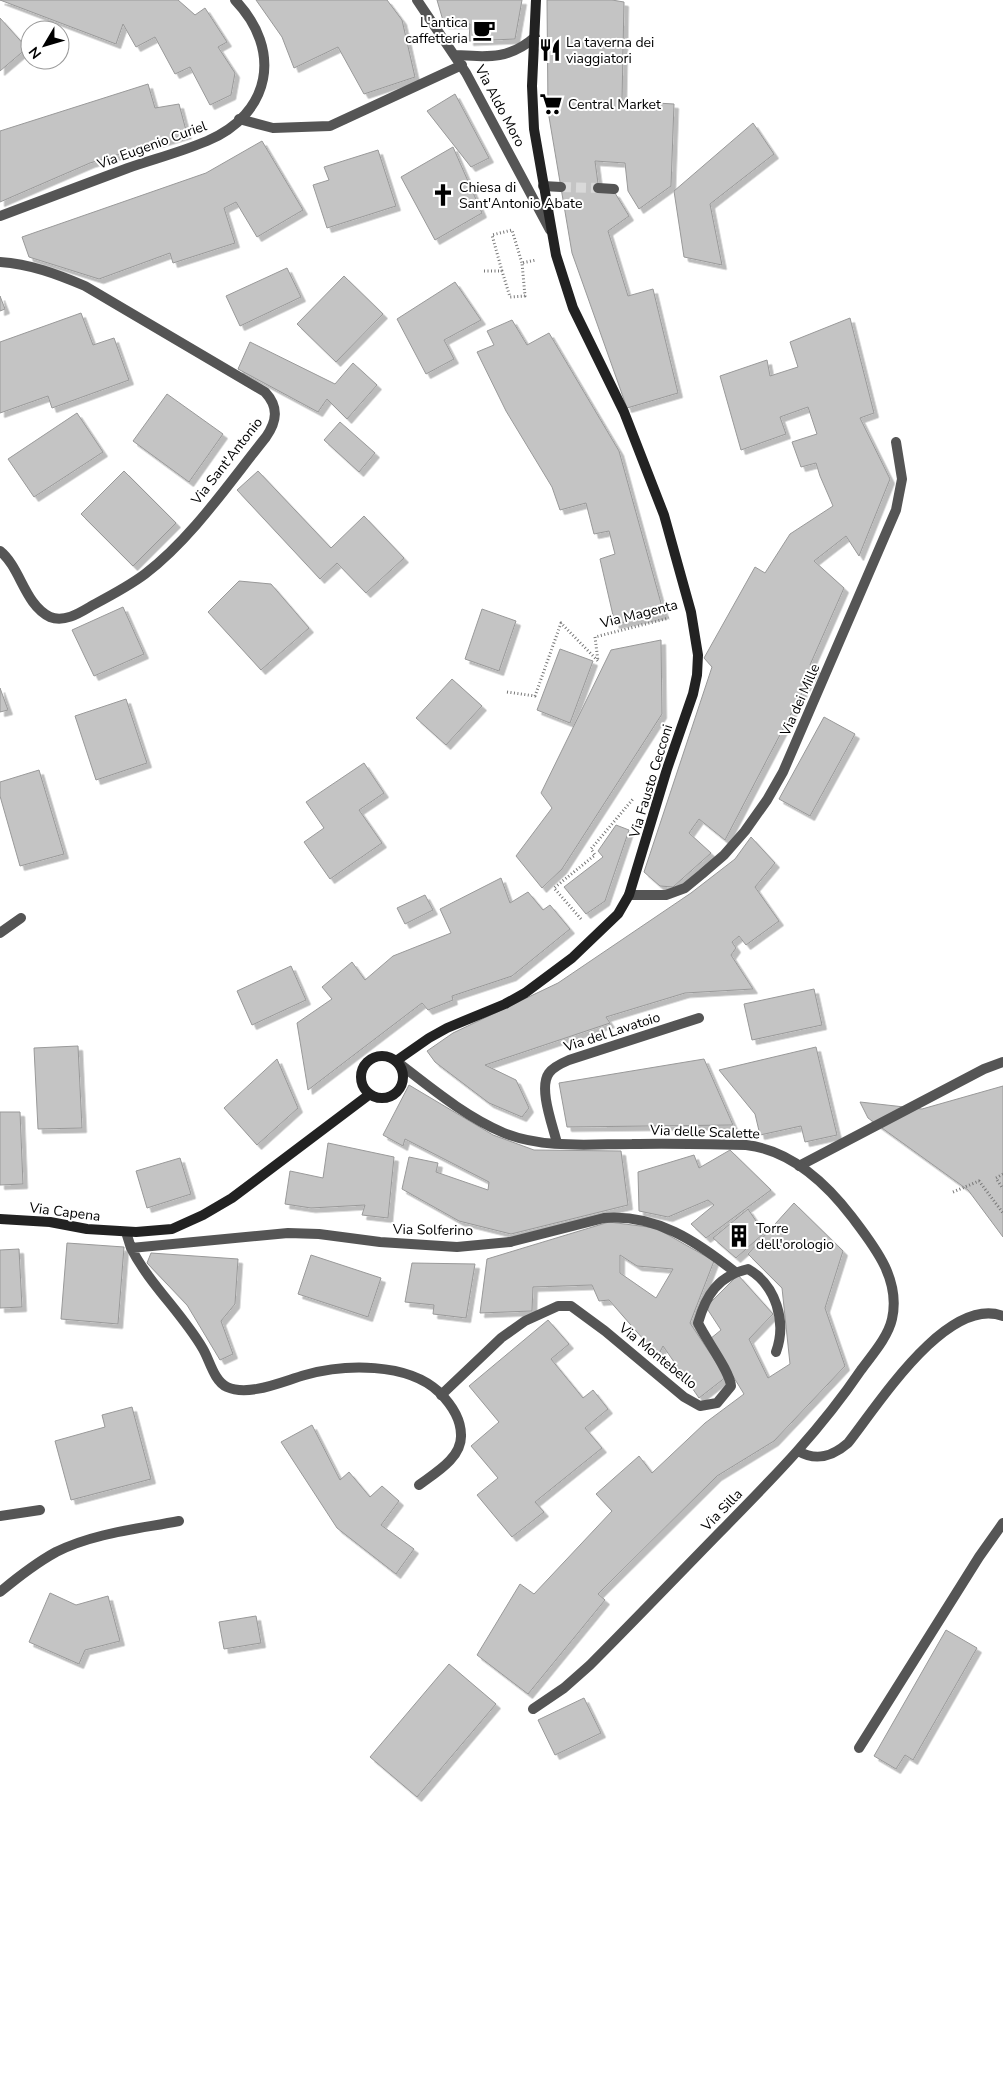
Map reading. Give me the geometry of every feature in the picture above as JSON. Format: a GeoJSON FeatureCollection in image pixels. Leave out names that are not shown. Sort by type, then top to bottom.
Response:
{"type":"FeatureCollection","features":[{"type":"Feature","properties":{"kind":"main road","name":"Via Fausto Cecconi"},"geometry":{"type":"LineString","coordinates":[[396,1062],[447,1028],[520,996],[553,973],[597,936],[618,914],[630,895],[667,769],[693,694],[697,675],[698,654],[691,612],[664,516],[624,412],[575,314],[556,255],[536,148],[532,107],[536,0]]}},
{"type":"Feature","properties":{"kind":"main road"},"geometry":{"type":"LineString","coordinates":[[377,1056],[384,1056],[396,1062],[403,1074],[403,1081],[396,1093],[383,1099],[365,1090],[360,1076],[365,1064],[377,1056]]}},
{"type":"Feature","properties":{"kind":"main road","name":"Via Capena"},"geometry":{"type":"LineString","coordinates":[[0,1220],[50,1222],[87,1229],[126,1232],[153,1232],[172,1229],[218,1207],[370,1094]]}},
{"type":"Feature","properties":{"kind":"street","name":"Via Eugenio Curiel"},"geometry":{"type":"LineString","coordinates":[[0,216],[208,141],[239,119],[252,106],[260,91],[265,73],[265,56],[262,41],[257,31],[235,0]]}},
{"type":"Feature","properties":{"kind":"street","name":"Via Aldo Moro"},"geometry":{"type":"LineString","coordinates":[[416,0],[462,65],[551,231]]}},
{"type":"Feature","properties":{"kind":"street"},"geometry":{"type":"LineString","coordinates":[[455,55],[488,57],[502,55],[521,49],[535,37]]}},
{"type":"Feature","properties":{"kind":"street"},"geometry":{"type":"LineString","coordinates":[[239,119],[273,128],[330,126],[462,65]]}},
{"type":"Feature","properties":{"kind":"street"},"geometry":{"type":"LineString","coordinates":[[543,186],[561,187]]}},
{"type":"Feature","properties":{"kind":"street"},"geometry":{"type":"LineString","coordinates":[[598,188],[614,189]]}},
{"type":"Feature","properties":{"kind":"street","name":"Via Sant'Antonio"},"geometry":{"type":"LineString","coordinates":[[0,262],[31,266],[54,272],[84,286],[130,311],[176,341],[265,392],[272,399],[276,409],[273,427],[266,438],[184,537],[145,574],[76,615],[59,619],[46,614],[32,600],[10,560],[0,551]]}},
{"type":"Feature","properties":{"kind":"street","name":"Via dei Mille"},"geometry":{"type":"LineString","coordinates":[[630,895],[666,895],[684,888],[735,843],[756,816],[776,785],[839,646],[896,510],[902,479],[896,442]]}},
{"type":"Feature","properties":{"kind":"street"},"geometry":{"type":"LineString","coordinates":[[0,933],[21,918]]}},
{"type":"Feature","properties":{"kind":"street","name":"Via del Lavatoio"},"geometry":{"type":"LineString","coordinates":[[557,1143],[545,1094],[546,1080],[553,1069],[569,1060],[699,1018]]}},
{"type":"Feature","properties":{"kind":"street","name":"Via delle Scalette"},"geometry":{"type":"LineString","coordinates":[[396,1062],[451,1103],[484,1123],[516,1136],[557,1143],[746,1145],[770,1149],[798,1166],[830,1191],[869,1238],[890,1279],[894,1301]]}},
{"type":"Feature","properties":{"kind":"street"},"geometry":{"type":"LineString","coordinates":[[798,1166],[984,1069],[1003,1062]]}},
{"type":"Feature","properties":{"kind":"street","name":"Via Solferino"},"geometry":{"type":"LineString","coordinates":[[131,1248],[288,1233],[319,1234],[380,1242],[457,1246],[510,1242],[604,1218],[620,1217],[658,1224],[680,1233],[709,1251],[736,1272]]}},
{"type":"Feature","properties":{"kind":"street"},"geometry":{"type":"LineString","coordinates":[[126,1232],[131,1248],[144,1270],[188,1326],[206,1354],[214,1373],[226,1387],[253,1389],[307,1374],[340,1370],[374,1369],[388,1369],[414,1376],[433,1387],[441,1395],[460,1424],[461,1438],[457,1450],[445,1466],[419,1485]]}},
{"type":"Feature","properties":{"kind":"street"},"geometry":{"type":"LineString","coordinates":[[736,1272],[748,1269],[756,1273],[770,1292],[781,1314],[782,1331],[776,1352]]}},
{"type":"Feature","properties":{"kind":"street","name":"Via Montebello"},"geometry":{"type":"LineString","coordinates":[[441,1395],[501,1338],[546,1310],[558,1306],[571,1306],[605,1331],[684,1396],[700,1406],[717,1403],[731,1386],[730,1377],[707,1342],[698,1323],[705,1300],[716,1286],[736,1272]]}},
{"type":"Feature","properties":{"kind":"street","name":"Via Silla"},"geometry":{"type":"LineString","coordinates":[[533,1709],[564,1688],[590,1665],[798,1451],[836,1406],[886,1334],[892,1319],[894,1301]]}},
{"type":"Feature","properties":{"kind":"street"},"geometry":{"type":"LineString","coordinates":[[798,1451],[808,1457],[818,1457],[839,1450],[848,1443],[922,1348],[965,1317],[981,1313],[996,1313],[1003,1316]]}},
{"type":"Feature","properties":{"kind":"street"},"geometry":{"type":"LineString","coordinates":[[0,1516],[40,1510]]}},
{"type":"Feature","properties":{"kind":"street"},"geometry":{"type":"LineString","coordinates":[[0,1592],[29,1568],[71,1546],[99,1537],[179,1521]]}},
{"type":"Feature","properties":{"kind":"street"},"geometry":{"type":"LineString","coordinates":[[859,1748],[979,1557],[1003,1523]]}},
{"type":"Feature","properties":{"kind":"path"},"geometry":{"type":"LineString","coordinates":[[512,230],[522,263],[525,296],[510,297],[492,235],[512,230]]}},
{"type":"Feature","properties":{"kind":"path"},"geometry":{"type":"LineString","coordinates":[[522,263],[556,255]]}},
{"type":"Feature","properties":{"kind":"path"},"geometry":{"type":"LineString","coordinates":[[484,271],[502,271]]}},
{"type":"Feature","properties":{"kind":"path","name":"Via Magenta"},"geometry":{"type":"LineString","coordinates":[[507,692],[535,696],[560,623],[598,661],[595,637],[691,612]]}},
{"type":"Feature","properties":{"kind":"path"},"geometry":{"type":"LineString","coordinates":[[597,936],[554,888],[595,855],[590,850],[635,797]]}},
{"type":"Feature","properties":{"kind":"path"},"geometry":{"type":"LineString","coordinates":[[1003,1174],[996,1178],[1003,1189]]}},
{"type":"Feature","properties":{"kind":"path"},"geometry":{"type":"LineString","coordinates":[[953,1192],[979,1182],[1003,1213]]}},
{"type":"Feature","properties":{"kind":"building"},"geometry":{"type":"Polygon","coordinates":[[[0,0],[178,0],[195,15],[205,8],[227,42],[218,47],[235,73],[231,95],[210,105],[190,67],[175,74],[155,37],[136,47],[123,24],[116,44],[70,27],[70,20],[53,20],[0,0]]]}},
{"type":"Feature","properties":{"kind":"building"},"geometry":{"type":"Polygon","coordinates":[[[256,0],[387,0],[402,20],[415,77],[364,94],[338,47],[294,68],[282,37],[256,0]]]}},
{"type":"Feature","properties":{"kind":"building"},"geometry":{"type":"Polygon","coordinates":[[[437,0],[522,0],[515,39],[469,41],[470,24],[444,24],[437,0]]]}},
{"type":"Feature","properties":{"kind":"building"},"geometry":{"type":"Polygon","coordinates":[[[547,0],[612,0],[624,2],[622,101],[674,104],[671,186],[639,209],[628,191],[625,163],[595,161],[599,191],[615,193],[629,216],[608,231],[628,296],[653,289],[678,393],[627,408],[572,253],[548,111],[547,0]]]}},
{"type":"Feature","properties":{"kind":"building"},"geometry":{"type":"Polygon","coordinates":[[[0,18],[20,40],[20,54],[0,71],[0,18]]]}},
{"type":"Feature","properties":{"kind":"building"},"geometry":{"type":"Polygon","coordinates":[[[148,84],[155,108],[179,104],[187,134],[90,163],[0,202],[0,131],[148,84]]]}},
{"type":"Feature","properties":{"kind":"building"},"geometry":{"type":"Polygon","coordinates":[[[455,94],[489,158],[471,167],[427,111],[455,94]]]}},
{"type":"Feature","properties":{"kind":"building"},"geometry":{"type":"Polygon","coordinates":[[[753,123],[774,154],[710,204],[722,265],[684,257],[674,191],[753,123]]]}},
{"type":"Feature","properties":{"kind":"building"},"geometry":{"type":"Polygon","coordinates":[[[262,141],[303,210],[257,237],[236,202],[224,208],[235,243],[173,263],[170,253],[99,279],[29,257],[22,237],[206,173],[262,141]]]}},
{"type":"Feature","properties":{"kind":"building","name":"Chiesa di Sant'Antonio Abate"},"geometry":{"type":"Polygon","coordinates":[[[453,147],[482,213],[435,240],[401,177],[453,147]]]}},
{"type":"Feature","properties":{"kind":"building"},"geometry":{"type":"Polygon","coordinates":[[[378,150],[396,206],[327,228],[313,185],[329,180],[324,167],[378,150]]]}},
{"type":"Feature","properties":{"kind":"building"},"geometry":{"type":"Polygon","coordinates":[[[287,268],[301,297],[240,326],[226,296],[287,268]]]}},
{"type":"Feature","properties":{"kind":"building"},"geometry":{"type":"Polygon","coordinates":[[[344,276],[383,314],[336,362],[297,324],[344,276]]]}},
{"type":"Feature","properties":{"kind":"building"},"geometry":{"type":"Polygon","coordinates":[[[455,282],[481,320],[444,340],[454,359],[426,374],[397,319],[455,282]]]}},
{"type":"Feature","properties":{"kind":"building"},"geometry":{"type":"Polygon","coordinates":[[[0,296],[5,309],[0,311],[0,296]]]}},
{"type":"Feature","properties":{"kind":"building"},"geometry":{"type":"Polygon","coordinates":[[[81,313],[93,345],[114,338],[129,380],[52,408],[48,396],[0,413],[0,342],[81,313]]]}},
{"type":"Feature","properties":{"kind":"building"},"geometry":{"type":"Polygon","coordinates":[[[850,318],[874,413],[860,418],[890,479],[859,556],[846,536],[814,561],[844,588],[810,665],[815,668],[725,840],[699,819],[689,833],[711,853],[673,887],[660,886],[644,872],[712,667],[704,658],[755,567],[765,573],[790,534],[833,506],[816,463],[801,467],[792,442],[817,434],[808,407],[780,417],[786,434],[741,450],[720,376],[767,360],[770,376],[798,367],[790,342],[850,318]]]}},
{"type":"Feature","properties":{"kind":"building"},"geometry":{"type":"Polygon","coordinates":[[[512,320],[527,345],[549,333],[619,451],[664,614],[615,624],[600,559],[615,554],[609,531],[594,534],[586,503],[560,510],[552,487],[506,411],[477,352],[494,345],[487,331],[512,320]]]}},
{"type":"Feature","properties":{"kind":"building"},"geometry":{"type":"Polygon","coordinates":[[[250,342],[335,384],[353,363],[377,385],[347,419],[327,399],[318,412],[238,369],[250,342]]]}},
{"type":"Feature","properties":{"kind":"building"},"geometry":{"type":"Polygon","coordinates":[[[167,394],[223,434],[189,482],[133,441],[167,394]]]}},
{"type":"Feature","properties":{"kind":"building"},"geometry":{"type":"Polygon","coordinates":[[[77,413],[103,452],[34,497],[8,459],[77,413]]]}},
{"type":"Feature","properties":{"kind":"building"},"geometry":{"type":"Polygon","coordinates":[[[340,422],[375,453],[359,472],[324,440],[340,422]]]}},
{"type":"Feature","properties":{"kind":"building"},"geometry":{"type":"Polygon","coordinates":[[[124,471],[176,523],[133,566],[81,514],[124,471]]]}},
{"type":"Feature","properties":{"kind":"building"},"geometry":{"type":"Polygon","coordinates":[[[258,471],[331,548],[364,516],[404,558],[366,593],[337,563],[320,579],[237,490],[258,471]]]}},
{"type":"Feature","properties":{"kind":"building"},"geometry":{"type":"Polygon","coordinates":[[[239,581],[271,584],[309,628],[261,670],[208,612],[239,581]]]}},
{"type":"Feature","properties":{"kind":"building"},"geometry":{"type":"Polygon","coordinates":[[[123,607],[144,654],[94,676],[72,630],[123,607]]]}},
{"type":"Feature","properties":{"kind":"building"},"geometry":{"type":"Polygon","coordinates":[[[482,609],[516,621],[499,671],[465,659],[482,609]]]}},
{"type":"Feature","properties":{"kind":"building"},"geometry":{"type":"Polygon","coordinates":[[[661,640],[662,714],[562,869],[542,888],[516,856],[552,808],[541,793],[611,650],[661,640]]]}},
{"type":"Feature","properties":{"kind":"building"},"geometry":{"type":"Polygon","coordinates":[[[560,649],[593,661],[570,723],[537,710],[560,649]]]}},
{"type":"Feature","properties":{"kind":"building"},"geometry":{"type":"Polygon","coordinates":[[[452,679],[482,706],[446,745],[416,718],[452,679]]]}},
{"type":"Feature","properties":{"kind":"building"},"geometry":{"type":"Polygon","coordinates":[[[0,688],[8,710],[0,712],[0,688]]]}},
{"type":"Feature","properties":{"kind":"building"},"geometry":{"type":"Polygon","coordinates":[[[126,699],[147,763],[96,780],[75,716],[126,699]]]}},
{"type":"Feature","properties":{"kind":"building"},"geometry":{"type":"Polygon","coordinates":[[[824,717],[855,734],[810,816],[779,799],[824,717]]]}},
{"type":"Feature","properties":{"kind":"building"},"geometry":{"type":"Polygon","coordinates":[[[364,763],[384,793],[359,810],[382,843],[330,879],[304,842],[324,828],[306,802],[364,763]]]}},
{"type":"Feature","properties":{"kind":"building"},"geometry":{"type":"Polygon","coordinates":[[[39,770],[64,854],[20,866],[0,796],[0,782],[39,770]]]}},
{"type":"Feature","properties":{"kind":"building"},"geometry":{"type":"Polygon","coordinates":[[[616,825],[629,830],[605,901],[586,914],[564,887],[603,857],[598,851],[616,825]]]}},
{"type":"Feature","properties":{"kind":"building"},"geometry":{"type":"Polygon","coordinates":[[[751,837],[775,863],[755,887],[779,921],[746,945],[739,936],[732,942],[736,948],[731,955],[753,989],[685,993],[606,1017],[610,1023],[485,1065],[516,1080],[529,1108],[522,1117],[489,1103],[435,1062],[427,1051],[453,1033],[558,983],[691,893],[735,859],[751,837]]]}},
{"type":"Feature","properties":{"kind":"building"},"geometry":{"type":"Polygon","coordinates":[[[501,878],[510,903],[528,892],[543,910],[550,905],[570,929],[512,976],[452,996],[453,1000],[428,1010],[422,1003],[308,1090],[297,1023],[332,999],[322,987],[352,962],[365,980],[393,956],[451,933],[440,909],[501,878]]]}},
{"type":"Feature","properties":{"kind":"building"},"geometry":{"type":"Polygon","coordinates":[[[425,895],[433,910],[405,924],[397,908],[425,895]]]}},
{"type":"Feature","properties":{"kind":"building"},"geometry":{"type":"Polygon","coordinates":[[[291,966],[306,1000],[252,1025],[237,991],[291,966]]]}},
{"type":"Feature","properties":{"kind":"building"},"geometry":{"type":"Polygon","coordinates":[[[814,989],[822,1025],[752,1040],[744,1004],[814,989]]]}},
{"type":"Feature","properties":{"kind":"building"},"geometry":{"type":"Polygon","coordinates":[[[78,1046],[82,1128],[38,1129],[34,1048],[78,1046]]]}},
{"type":"Feature","properties":{"kind":"building"},"geometry":{"type":"Polygon","coordinates":[[[816,1047],[837,1135],[805,1142],[801,1126],[760,1135],[755,1114],[719,1070],[816,1047]]]}},
{"type":"Feature","properties":{"kind":"building"},"geometry":{"type":"Polygon","coordinates":[[[277,1059],[298,1108],[257,1145],[224,1108],[277,1059]]]}},
{"type":"Feature","properties":{"kind":"building"},"geometry":{"type":"Polygon","coordinates":[[[704,1059],[733,1125],[567,1127],[559,1083],[704,1059]]]}},
{"type":"Feature","properties":{"kind":"building"},"geometry":{"type":"Polygon","coordinates":[[[409,1085],[493,1135],[534,1150],[621,1151],[628,1205],[511,1234],[459,1221],[402,1189],[409,1157],[438,1163],[436,1172],[488,1190],[489,1182],[405,1139],[403,1146],[383,1135],[409,1085]]]}},
{"type":"Feature","properties":{"kind":"building"},"geometry":{"type":"Polygon","coordinates":[[[1003,1086],[1003,1237],[968,1190],[868,1118],[860,1102],[922,1109],[1003,1086]]]}},
{"type":"Feature","properties":{"kind":"building"},"geometry":{"type":"Polygon","coordinates":[[[0,1112],[20,1112],[23,1184],[0,1185],[0,1112]]]}},
{"type":"Feature","properties":{"kind":"building"},"geometry":{"type":"Polygon","coordinates":[[[328,1143],[394,1157],[388,1218],[362,1215],[365,1205],[311,1208],[285,1204],[290,1171],[323,1178],[328,1143]]]}},
{"type":"Feature","properties":{"kind":"building"},"geometry":{"type":"Polygon","coordinates":[[[730,1150],[771,1190],[706,1238],[691,1224],[714,1205],[708,1200],[668,1217],[639,1211],[638,1172],[694,1155],[699,1168],[730,1150]]]}},
{"type":"Feature","properties":{"kind":"building"},"geometry":{"type":"Polygon","coordinates":[[[180,1158],[191,1194],[147,1208],[136,1171],[180,1158]]]}},
{"type":"Feature","properties":{"kind":"building"},"geometry":{"type":"Polygon","coordinates":[[[794,1203],[843,1251],[825,1308],[845,1366],[774,1441],[717,1476],[598,1594],[605,1600],[528,1694],[477,1655],[520,1584],[534,1594],[612,1511],[596,1494],[639,1456],[652,1473],[705,1423],[744,1394],[710,1339],[721,1330],[706,1307],[738,1275],[773,1314],[749,1339],[768,1378],[790,1364],[782,1288],[748,1254],[794,1203]]]}},
{"type":"Feature","properties":{"kind":"building","name":"Torre dell'orologio"},"geometry":{"type":"Polygon","coordinates":[[[748,1209],[764,1233],[736,1258],[713,1238],[748,1209]]]}},
{"type":"Feature","properties":{"kind":"building"},"geometry":{"type":"Polygon","coordinates":[[[609,1222],[656,1228],[714,1261],[690,1323],[726,1377],[699,1398],[663,1346],[658,1356],[609,1300],[599,1301],[592,1285],[533,1287],[532,1311],[480,1313],[487,1259],[609,1222]],[[620,1255],[620,1273],[656,1298],[673,1269],[637,1266],[620,1255]]]}},
{"type":"Feature","properties":{"kind":"building"},"geometry":{"type":"Polygon","coordinates":[[[67,1243],[124,1247],[118,1324],[61,1319],[67,1243]]]}},
{"type":"Feature","properties":{"kind":"building"},"geometry":{"type":"Polygon","coordinates":[[[19,1249],[22,1307],[0,1308],[0,1250],[19,1249]]]}},
{"type":"Feature","properties":{"kind":"building"},"geometry":{"type":"Polygon","coordinates":[[[151,1253],[238,1259],[235,1304],[221,1321],[233,1354],[220,1360],[187,1305],[147,1263],[151,1253]]]}},
{"type":"Feature","properties":{"kind":"building"},"geometry":{"type":"Polygon","coordinates":[[[311,1255],[381,1278],[368,1317],[298,1294],[311,1255]]]}},
{"type":"Feature","properties":{"kind":"building"},"geometry":{"type":"Polygon","coordinates":[[[412,1263],[475,1264],[466,1318],[433,1314],[434,1305],[405,1302],[412,1263]]]}},
{"type":"Feature","properties":{"kind":"building"},"geometry":{"type":"Polygon","coordinates":[[[548,1320],[569,1344],[551,1359],[583,1398],[593,1390],[608,1409],[585,1428],[602,1448],[535,1502],[544,1512],[512,1537],[477,1495],[498,1478],[471,1446],[499,1422],[469,1386],[548,1320]]]}},
{"type":"Feature","properties":{"kind":"building"},"geometry":{"type":"Polygon","coordinates":[[[132,1407],[151,1479],[71,1500],[55,1441],[105,1427],[102,1415],[132,1407]]]}},
{"type":"Feature","properties":{"kind":"building"},"geometry":{"type":"Polygon","coordinates":[[[312,1425],[340,1480],[349,1472],[370,1497],[382,1486],[399,1501],[381,1525],[414,1549],[396,1574],[337,1528],[281,1442],[312,1425]]]}},
{"type":"Feature","properties":{"kind":"building"},"geometry":{"type":"Polygon","coordinates":[[[50,1593],[76,1605],[108,1596],[120,1641],[85,1650],[79,1664],[29,1642],[50,1593]]]}},
{"type":"Feature","properties":{"kind":"building"},"geometry":{"type":"Polygon","coordinates":[[[256,1616],[261,1643],[224,1649],[219,1622],[256,1616]]]}},
{"type":"Feature","properties":{"kind":"building"},"geometry":{"type":"Polygon","coordinates":[[[946,1630],[977,1648],[913,1760],[905,1755],[896,1769],[874,1756],[946,1630]]]}},
{"type":"Feature","properties":{"kind":"building"},"geometry":{"type":"Polygon","coordinates":[[[449,1664],[496,1704],[417,1797],[370,1757],[449,1664]]]}},
{"type":"Feature","properties":{"kind":"building"},"geometry":{"type":"Polygon","coordinates":[[[584,1698],[601,1733],[555,1755],[538,1720],[584,1698]]]}},
{"type":"Feature","properties":{"kind":"tunnel"},"geometry":{"type":"LineString","coordinates":[[561,187],[598,188]]}},
{"type":"Feature","properties":{"kind":"place","name":"L'antica caffetteria"},"geometry":{"type":"Point","coordinates":[484,30]}},
{"type":"Feature","properties":{"kind":"place","name":"La taverna dei viaggiatori"},"geometry":{"type":"Point","coordinates":[550,50]}},
{"type":"Feature","properties":{"kind":"place","name":"Central Market"},"geometry":{"type":"Point","coordinates":[551,104]}},
{"type":"Feature","properties":{"kind":"place","name":"Chiesa di Sant'Antonio Abate"},"geometry":{"type":"Point","coordinates":[443,195]}},
{"type":"Feature","properties":{"kind":"place","name":"Torre dell'orologio"},"geometry":{"type":"Point","coordinates":[739,1236]}}]}
